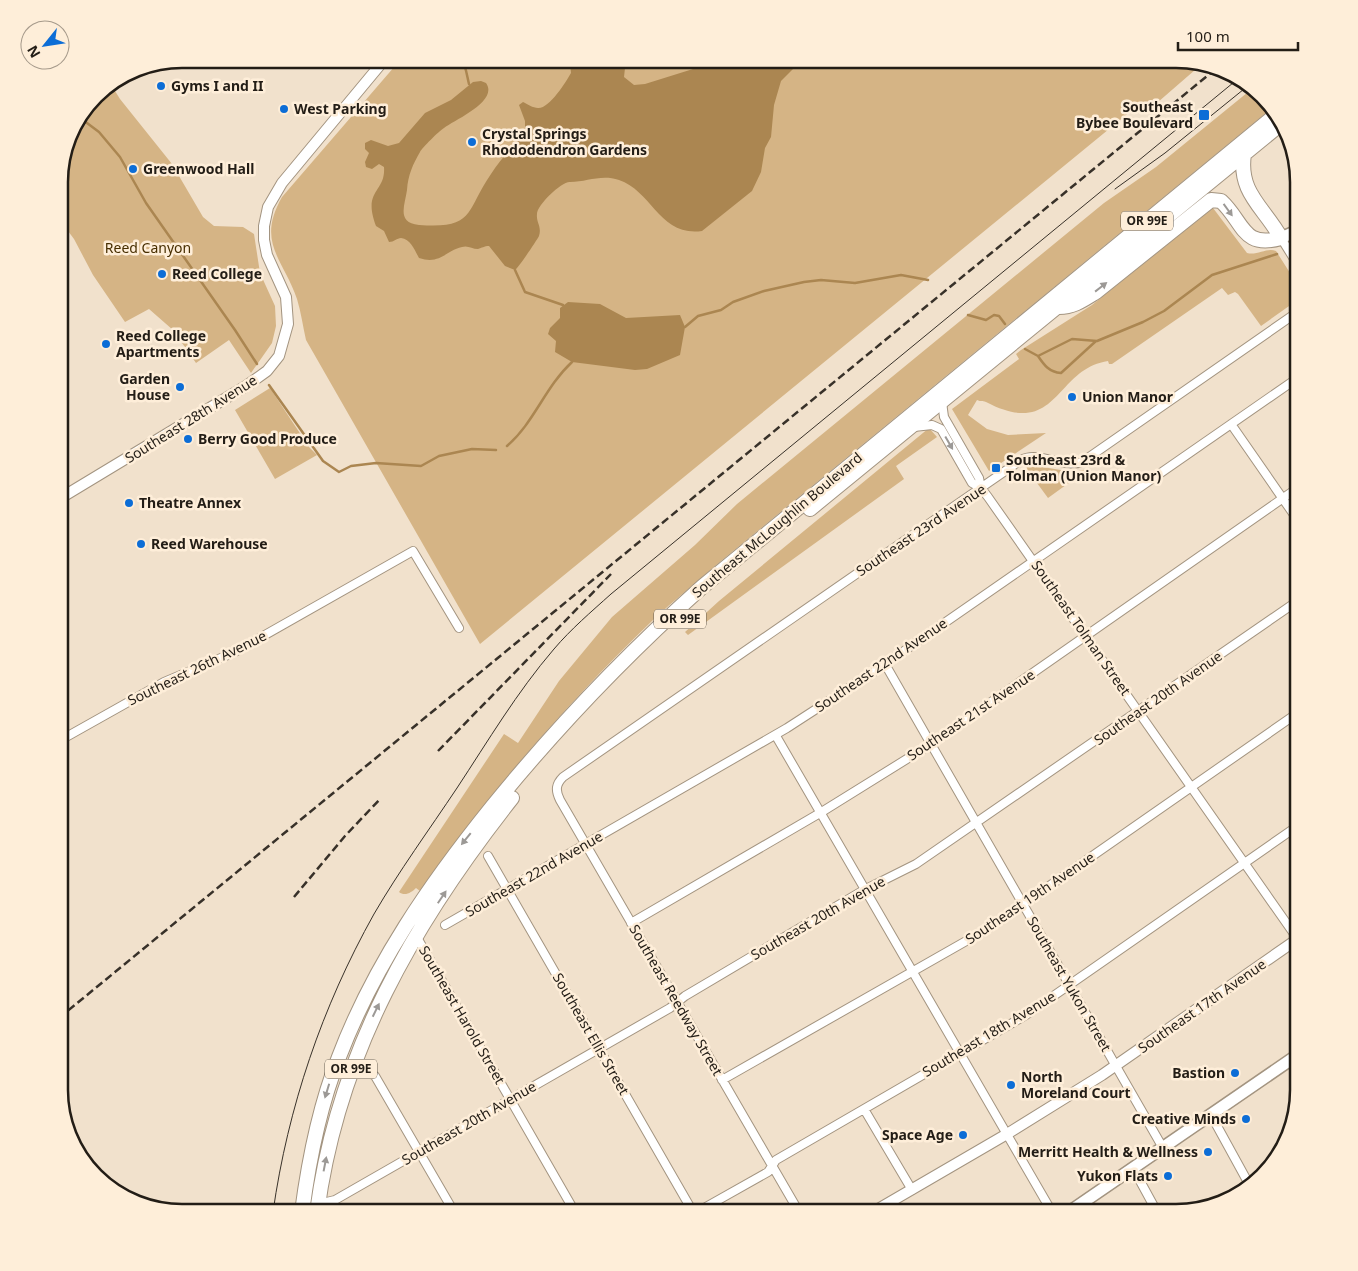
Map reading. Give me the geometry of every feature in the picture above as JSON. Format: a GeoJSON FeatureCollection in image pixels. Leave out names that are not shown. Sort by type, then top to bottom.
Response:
{"type":"FeatureCollection","features":[{"type":"Feature","properties":{"kind":"highway","name":"Southeast McLoughlin Boulevard"},"geometry":{"type":"LineString","coordinates":[[303,1204],[315,1136],[338,1059],[371,984],[408,922],[454,854],[533,757],[643,640],[702,587],[1015,336],[1271,118]]}},
{"type":"Feature","properties":{"kind":"highway","name":"Southeast McLoughlin Boulevard"},"geometry":{"type":"LineString","coordinates":[[318,1204],[333,1124],[353,1062],[379,1003],[417,936],[492,823],[549,752],[611,685],[717,585],[911,428],[1015,336],[1058,307],[1277,127]]}},
{"type":"Feature","properties":{"kind":"highway"},"geometry":{"type":"LineString","coordinates":[[1058,307],[1070,307],[1096,292],[1211,200],[1221,201],[1241,227],[1256,241],[1281,238],[1245,183],[1242,172],[1244,154]]}},
{"type":"Feature","properties":{"kind":"main road"},"geometry":{"type":"LineString","coordinates":[[1281,238],[1290,234]]}},
{"type":"Feature","properties":{"kind":"main road"},"geometry":{"type":"LineString","coordinates":[[1081,1204],[1290,1060]]}},
{"type":"Feature","properties":{"kind":"street","name":"Southeast 28th Avenue"},"geometry":{"type":"LineString","coordinates":[[68,494],[257,378],[267,371],[281,352],[289,314],[286,297],[267,255],[264,240],[264,226],[268,207],[282,183],[378,68]]}},
{"type":"Feature","properties":{"kind":"street"},"geometry":{"type":"LineString","coordinates":[[1281,238],[1290,252]]}},
{"type":"Feature","properties":{"kind":"street","name":"Southeast 23rd Avenue"},"geometry":{"type":"LineString","coordinates":[[556,788],[563,777],[1026,458],[1072,464],[1082,462],[1290,317]]}},
{"type":"Feature","properties":{"kind":"street","name":"Southeast 22nd Avenue"},"geometry":{"type":"LineString","coordinates":[[445,925],[776,736],[885,664],[1290,383]]}},
{"type":"Feature","properties":{"kind":"street","name":"Southeast Tolman Street"},"geometry":{"type":"LineString","coordinates":[[942,402],[944,417],[979,478],[981,488]]}},
{"type":"Feature","properties":{"kind":"street"},"geometry":{"type":"LineString","coordinates":[[1231,424],[1290,508]]}},
{"type":"Feature","properties":{"kind":"street","name":"Southeast Tolman Street"},"geometry":{"type":"LineString","coordinates":[[911,428],[937,426],[972,483],[981,488],[1034,560],[1290,927]]}},
{"type":"Feature","properties":{"kind":"street","name":"Southeast 21st Avenue"},"geometry":{"type":"LineString","coordinates":[[631,923],[820,813],[931,744],[1290,493]]}},
{"type":"Feature","properties":{"kind":"street","name":"Southeast 26th Avenue"},"geometry":{"type":"LineString","coordinates":[[68,736],[164,682],[235,652],[413,550],[459,628]]}},
{"type":"Feature","properties":{"kind":"street","name":"Southeast 20th Avenue"},"geometry":{"type":"LineString","coordinates":[[326,1204],[599,1048],[864,890],[916,864],[1290,606]]}},
{"type":"Feature","properties":{"kind":"street","name":"Southeast Yukon Street"},"geometry":{"type":"LineString","coordinates":[[885,664],[1163,1148]]}},
{"type":"Feature","properties":{"kind":"street","name":"Southeast 19th Avenue"},"geometry":{"type":"LineString","coordinates":[[722,1080],[911,971],[977,936],[1290,718]]}},
{"type":"Feature","properties":{"kind":"street"},"geometry":{"type":"LineString","coordinates":[[776,736],[1047,1204]]}},
{"type":"Feature","properties":{"kind":"street","name":"Southeast Reedway Street"},"geometry":{"type":"LineString","coordinates":[[556,788],[560,800],[794,1204]]}},
{"type":"Feature","properties":{"kind":"street","name":"Southeast 18th Avenue"},"geometry":{"type":"LineString","coordinates":[[710,1204],[768,1172],[776,1160],[1026,1015],[1290,831]]}},
{"type":"Feature","properties":{"kind":"street","name":"Southeast Ellis Street"},"geometry":{"type":"LineString","coordinates":[[488,856],[506,890],[690,1204]]}},
{"type":"Feature","properties":{"kind":"street","name":"Southeast Harold Street"},"geometry":{"type":"LineString","coordinates":[[408,922],[570,1204]]}},
{"type":"Feature","properties":{"kind":"street","name":"Southeast 17th Avenue"},"geometry":{"type":"LineString","coordinates":[[887,1204],[1007,1134],[1116,1066],[1290,946]]}},
{"type":"Feature","properties":{"kind":"street"},"geometry":{"type":"LineString","coordinates":[[353,1062],[375,1076],[449,1204]]}},
{"type":"Feature","properties":{"kind":"street"},"geometry":{"type":"LineString","coordinates":[[864,1109],[912,1190]]}},
{"type":"Feature","properties":{"kind":"street"},"geometry":{"type":"LineString","coordinates":[[1210,1116],[1246,1180]]}},
{"type":"Feature","properties":{"kind":"street"},"geometry":{"type":"LineString","coordinates":[[1133,1168],[1153,1204]]}},
{"type":"Feature","properties":{"kind":"green space"},"geometry":{"type":"Polygon","coordinates":[[[393,68],[1196,69],[1150,109],[1142,102],[480,644],[306,340],[297,299],[274,250],[272,239],[271,227],[282,197],[393,68]]]}},
{"type":"Feature","properties":{"kind":"green space","name":"Reed Canyon"},"geometry":{"type":"Polygon","coordinates":[[[114,90],[172,164],[203,217],[214,226],[243,227],[254,234],[260,273],[275,306],[276,326],[272,343],[251,373],[229,340],[196,363],[173,330],[149,309],[125,322],[93,275],[68,231],[68,166],[71,152],[79,131],[91,112],[114,90]]]}},
{"type":"Feature","properties":{"kind":"green space"},"geometry":{"type":"Polygon","coordinates":[[[1248,92],[1267,112],[721,561],[652,621],[589,684],[530,750],[473,819],[420,891],[416,888],[406,894],[399,892],[504,734],[518,743],[559,681],[612,617],[695,545],[737,504],[1104,203],[1156,167],[1248,92]]]}},
{"type":"Feature","properties":{"kind":"green space"},"geometry":{"type":"Polygon","coordinates":[[[1213,208],[1247,253],[1276,251],[1290,273],[1290,305],[1261,326],[1238,294],[1235,292],[1228,295],[1222,288],[1112,364],[1109,364],[1108,361],[1090,367],[1076,376],[1054,399],[1042,408],[1028,413],[1010,411],[985,401],[977,400],[968,415],[987,429],[1008,435],[1046,433],[989,471],[952,409],[1019,359],[1016,354],[1021,350],[1092,305],[1213,208]]]}},
{"type":"Feature","properties":{"kind":"green space"},"geometry":{"type":"Polygon","coordinates":[[[270,388],[309,447],[317,455],[275,479],[235,410],[270,388]]]}},
{"type":"Feature","properties":{"kind":"green space"},"geometry":{"type":"Polygon","coordinates":[[[929,428],[937,437],[896,466],[904,479],[688,635],[685,632],[719,601],[929,428]]]}},
{"type":"Feature","properties":{"kind":"green space"},"geometry":{"type":"Polygon","coordinates":[[[1030,465],[1073,472],[1088,469],[1048,498],[1026,468],[1030,465]]]}},
{"type":"Feature","properties":{"kind":"shaded area"},"geometry":{"type":"Polygon","coordinates":[[[570,68],[625,68],[624,77],[634,85],[645,84],[696,68],[794,68],[781,81],[774,105],[771,137],[765,148],[761,172],[752,191],[702,231],[688,231],[676,227],[630,186],[612,178],[600,178],[566,183],[550,194],[538,210],[539,236],[515,270],[505,266],[489,246],[478,249],[464,247],[437,259],[426,260],[419,258],[412,246],[404,239],[400,238],[389,242],[384,231],[376,226],[372,214],[373,198],[382,182],[384,167],[379,164],[372,169],[366,167],[365,162],[369,153],[365,149],[365,143],[371,140],[388,146],[399,143],[425,113],[451,100],[473,82],[481,81],[486,83],[488,90],[481,103],[442,130],[427,143],[415,161],[408,179],[404,207],[407,221],[412,224],[437,226],[460,221],[472,208],[495,168],[525,128],[525,121],[519,105],[523,102],[538,108],[547,104],[557,94],[571,73],[570,68]]]}},
{"type":"Feature","properties":{"kind":"shaded area"},"geometry":{"type":"Polygon","coordinates":[[[568,302],[600,304],[626,318],[680,315],[685,327],[680,355],[647,369],[635,370],[572,362],[555,352],[556,341],[548,334],[550,328],[560,318],[560,308],[568,302]]]}},
{"type":"Feature","properties":{"kind":"waterway"},"geometry":{"type":"LineString","coordinates":[[465,68],[469,84]]}},
{"type":"Feature","properties":{"kind":"waterway"},"geometry":{"type":"LineString","coordinates":[[85,121],[99,132],[120,157],[146,203],[257,364]]}},
{"type":"Feature","properties":{"kind":"waterway"},"geometry":{"type":"LineString","coordinates":[[1025,349],[1038,356],[1072,339],[1097,341],[1164,311],[1212,275],[1277,254]]}},
{"type":"Feature","properties":{"kind":"waterway"},"geometry":{"type":"LineString","coordinates":[[515,270],[525,292],[563,305]]}},
{"type":"Feature","properties":{"kind":"waterway"},"geometry":{"type":"LineString","coordinates":[[685,327],[698,316],[721,310],[733,302],[764,291],[804,282],[821,280],[855,283],[901,275],[928,280]]}},
{"type":"Feature","properties":{"kind":"waterway"},"geometry":{"type":"LineString","coordinates":[[968,315],[986,320],[994,315],[999,316],[1005,324]]}},
{"type":"Feature","properties":{"kind":"waterway"},"geometry":{"type":"LineString","coordinates":[[1038,356],[1047,368],[1061,373],[1096,341]]}},
{"type":"Feature","properties":{"kind":"waterway"},"geometry":{"type":"LineString","coordinates":[[507,446],[525,427],[554,382],[572,362]]}},
{"type":"Feature","properties":{"kind":"waterway"},"geometry":{"type":"LineString","coordinates":[[269,385],[323,461],[339,472],[351,466],[376,463],[421,466],[439,456],[472,449],[496,450]]}},
{"type":"Feature","properties":{"kind":"tram line"},"geometry":{"type":"LineString","coordinates":[[274,1204],[288,1134],[310,1058],[323,1021],[355,949],[404,866],[515,699],[540,665],[574,628],[611,594],[1233,83]]}},
{"type":"Feature","properties":{"kind":"tram line"},"geometry":{"type":"LineString","coordinates":[[1115,189],[1165,153],[1244,89]]}},
{"type":"Feature","properties":{"kind":"railway"},"geometry":{"type":"LineString","coordinates":[[68,1011],[1210,73]]}},
{"type":"Feature","properties":{"kind":"railway"},"geometry":{"type":"LineString","coordinates":[[438,751],[611,574]]}},
{"type":"Feature","properties":{"kind":"railway"},"geometry":{"type":"LineString","coordinates":[[294,897],[345,836],[381,798]]}},
{"type":"Feature","properties":{"kind":"place","name":"Gyms I and II"},"geometry":{"type":"Point","coordinates":[161,86]}},
{"type":"Feature","properties":{"kind":"place","name":"West Parking"},"geometry":{"type":"Point","coordinates":[284,109]}},
{"type":"Feature","properties":{"kind":"place","name":"Southeast Bybee Boulevard"},"geometry":{"type":"Point","coordinates":[1204,115]}},
{"type":"Feature","properties":{"kind":"place","name":"Crystal Springs Rhododendron Gardens"},"geometry":{"type":"Point","coordinates":[472,142]}},
{"type":"Feature","properties":{"kind":"place","name":"Greenwood Hall"},"geometry":{"type":"Point","coordinates":[133,169]}},
{"type":"Feature","properties":{"kind":"place","name":"Reed College"},"geometry":{"type":"Point","coordinates":[162,274]}},
{"type":"Feature","properties":{"kind":"place","name":"Reed College Apartments"},"geometry":{"type":"Point","coordinates":[106,344]}},
{"type":"Feature","properties":{"kind":"place","name":"Garden House"},"geometry":{"type":"Point","coordinates":[180,387]}},
{"type":"Feature","properties":{"kind":"place","name":"Union Manor"},"geometry":{"type":"Point","coordinates":[1072,397]}},
{"type":"Feature","properties":{"kind":"place","name":"Berry Good Produce"},"geometry":{"type":"Point","coordinates":[188,439]}},
{"type":"Feature","properties":{"kind":"place","name":"Southeast 23rd & Tolman (Union Manor)"},"geometry":{"type":"Point","coordinates":[996,468]}},
{"type":"Feature","properties":{"kind":"place","name":"Theatre Annex"},"geometry":{"type":"Point","coordinates":[129,503]}},
{"type":"Feature","properties":{"kind":"place","name":"Reed Warehouse"},"geometry":{"type":"Point","coordinates":[141,544]}},
{"type":"Feature","properties":{"kind":"place","name":"Bastion"},"geometry":{"type":"Point","coordinates":[1235,1073]}},
{"type":"Feature","properties":{"kind":"place","name":"North Moreland Court"},"geometry":{"type":"Point","coordinates":[1011,1085]}},
{"type":"Feature","properties":{"kind":"place","name":"Creative Minds"},"geometry":{"type":"Point","coordinates":[1246,1119]}},
{"type":"Feature","properties":{"kind":"place","name":"Space Age"},"geometry":{"type":"Point","coordinates":[963,1135]}},
{"type":"Feature","properties":{"kind":"place","name":"Merritt Health & Wellness"},"geometry":{"type":"Point","coordinates":[1208,1152]}},
{"type":"Feature","properties":{"kind":"place","name":"Yukon Flats"},"geometry":{"type":"Point","coordinates":[1168,1176]}}]}
